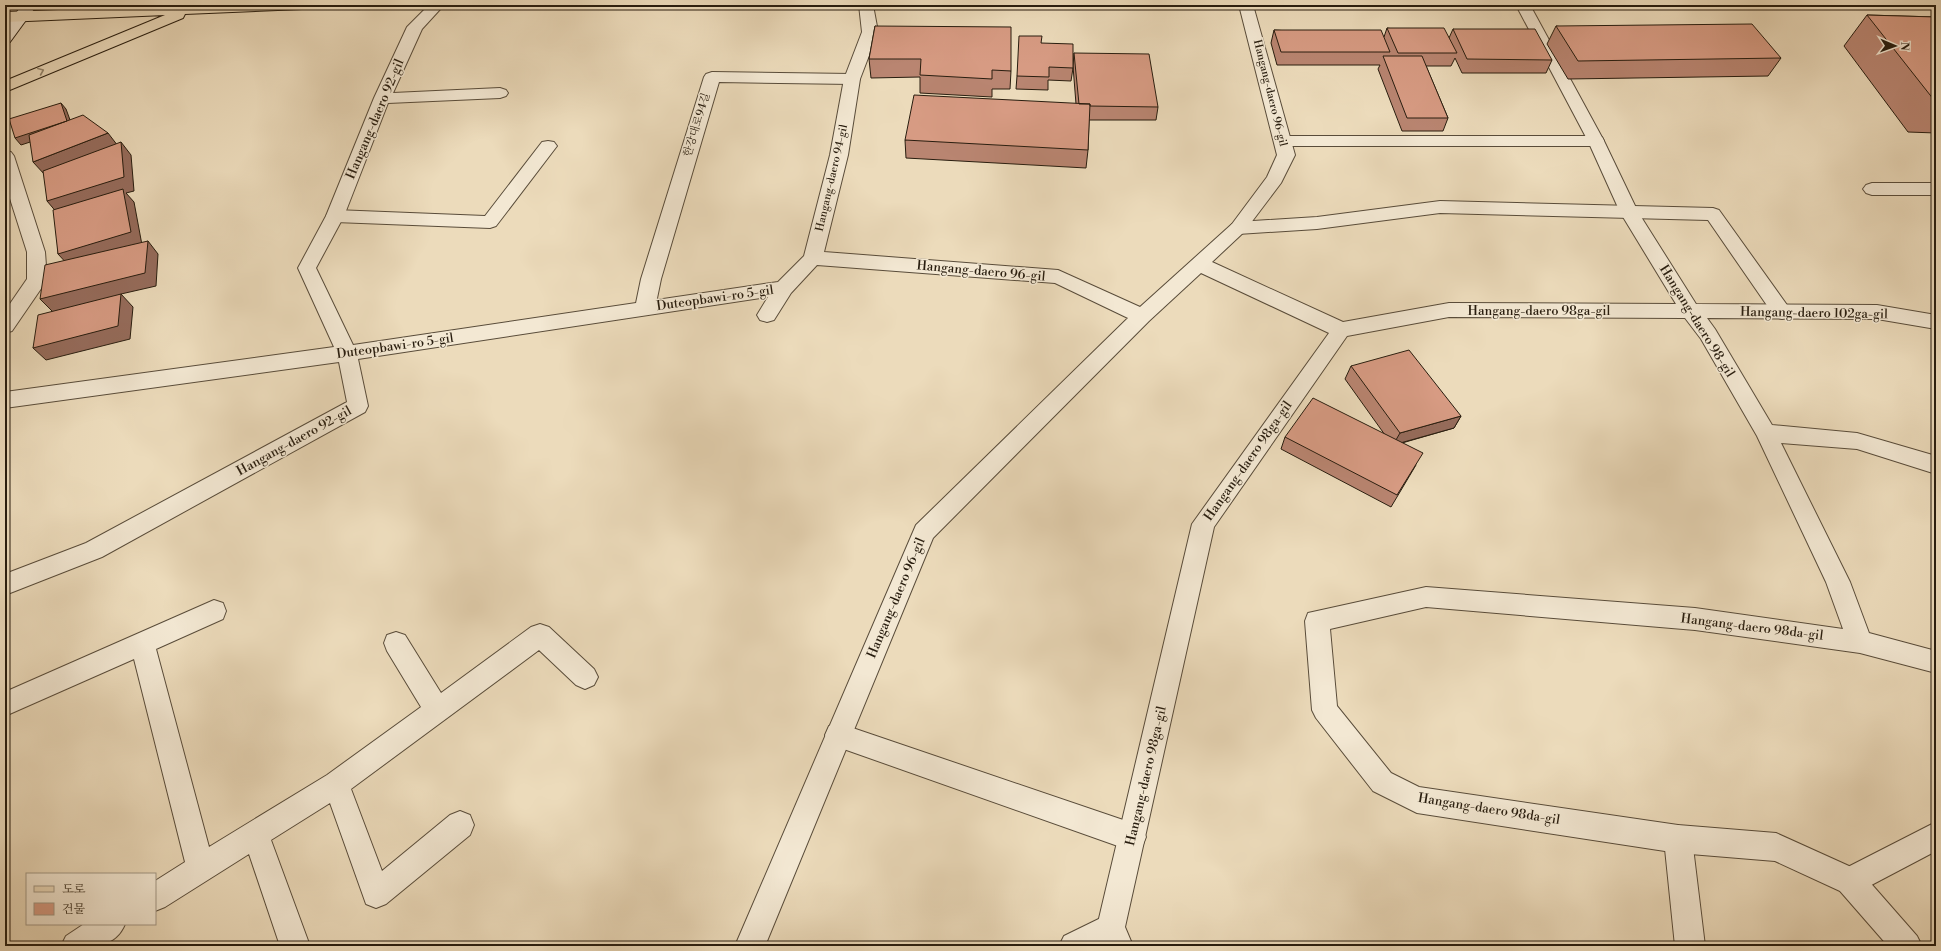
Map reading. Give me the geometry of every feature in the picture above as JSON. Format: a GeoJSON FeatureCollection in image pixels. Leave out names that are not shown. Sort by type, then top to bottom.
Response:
{"type":"FeatureCollection","features":[{"type":"Feature","properties":{"kind":"main road"},"geometry":{"type":"LineString","coordinates":[[5,17],[26,10],[191,9],[302,5]]}},
{"type":"Feature","properties":{"kind":"main road"},"geometry":{"type":"LineString","coordinates":[[5,87],[191,9]]}},
{"type":"Feature","properties":{"kind":"street","name":"Hangang-daero 92-gil"},"geometry":{"type":"LineString","coordinates":[[5,585],[94,550],[358,406],[347,353],[307,268],[336,216],[382,98],[415,27],[437,5]]}},
{"type":"Feature","properties":{"kind":"street","name":"Hangang-daero 94-gil"},"geometry":{"type":"LineString","coordinates":[[767,315],[784,288],[813,258],[839,155],[852,79],[870,32],[866,5]]}},
{"type":"Feature","properties":{"kind":"street","name":"Hangang-daero 96-gil"},"geometry":{"type":"LineString","coordinates":[[750,946],[924,532],[1142,316],[1238,228],[1275,179],[1286,155],[1246,5]]}},
{"type":"Feature","properties":{"kind":"street","name":"Hangang-daero 98-gil"},"geometry":{"type":"LineString","coordinates":[[1523,5],[1596,141],[1629,212],[1691,312],[1708,334],[1766,433],[1838,582],[1860,642]]}},
{"type":"Feature","properties":{"kind":"street"},"geometry":{"type":"LineString","coordinates":[[5,39],[26,10]]}},
{"type":"Feature","properties":{"kind":"street","name":"한강대로94길"},"geometry":{"type":"LineString","coordinates":[[645,308],[651,279],[712,77],[852,79]]}},
{"type":"Feature","properties":{"kind":"street"},"geometry":{"type":"LineString","coordinates":[[382,98],[500,93]]}},
{"type":"Feature","properties":{"kind":"street"},"geometry":{"type":"LineString","coordinates":[[1282,141],[1596,141]]}},
{"type":"Feature","properties":{"kind":"street"},"geometry":{"type":"LineString","coordinates":[[336,216],[490,222],[548,146]]}},
{"type":"Feature","properties":{"kind":"street"},"geometry":{"type":"LineString","coordinates":[[5,156],[36,252],[36,280],[5,326]]}},
{"type":"Feature","properties":{"kind":"street"},"geometry":{"type":"LineString","coordinates":[[1872,189],[1936,190]]}},
{"type":"Feature","properties":{"kind":"street"},"geometry":{"type":"LineString","coordinates":[[1238,228],[1318,223],[1440,207],[1713,214],[1782,312]]}},
{"type":"Feature","properties":{"kind":"street","name":"Hangang-daero 96-gil"},"geometry":{"type":"LineString","coordinates":[[813,258],[1058,277],[1142,316]]}},
{"type":"Feature","properties":{"kind":"street"},"geometry":{"type":"LineString","coordinates":[[1199,264],[1341,330]]}},
{"type":"Feature","properties":{"kind":"street","name":"Duteopbawi-ro 5-gil"},"geometry":{"type":"LineString","coordinates":[[5,400],[347,353],[784,288]]}},
{"type":"Feature","properties":{"kind":"street","name":"Hangang-daero 98ga-gil"},"geometry":{"type":"LineString","coordinates":[[1114,937],[1132,837],[1203,524],[1341,330],[1449,310],[1691,312]]}},
{"type":"Feature","properties":{"kind":"street","name":"Hangang-daero 102ga-gil"},"geometry":{"type":"LineString","coordinates":[[1691,312],[1878,312],[1936,322]]}},
{"type":"Feature","properties":{"kind":"street"},"geometry":{"type":"LineString","coordinates":[[1766,433],[1857,441],[1936,465]]}},
{"type":"Feature","properties":{"kind":"street","name":"Hangang-daero 98da-gil"},"geometry":{"type":"LineString","coordinates":[[1860,642],[1695,619],[1426,597],[1317,621],[1325,710],[1382,782],[1417,800],[1534,816],[1678,839],[1776,847],[1850,881],[1907,946]]}},
{"type":"Feature","properties":{"kind":"street"},"geometry":{"type":"LineString","coordinates":[[5,704],[214,611]]}},
{"type":"Feature","properties":{"kind":"street"},"geometry":{"type":"LineString","coordinates":[[156,896],[336,784],[540,635],[585,677]]}},
{"type":"Feature","properties":{"kind":"street"},"geometry":{"type":"LineString","coordinates":[[1860,642],[1936,662]]}},
{"type":"Feature","properties":{"kind":"street"},"geometry":{"type":"LineString","coordinates":[[142,643],[201,869]]}},
{"type":"Feature","properties":{"kind":"street"},"geometry":{"type":"LineString","coordinates":[[396,643],[438,710]]}},
{"type":"Feature","properties":{"kind":"street"},"geometry":{"type":"LineString","coordinates":[[838,735],[1132,837]]}},
{"type":"Feature","properties":{"kind":"street"},"geometry":{"type":"LineString","coordinates":[[336,784],[376,894],[460,825]]}},
{"type":"Feature","properties":{"kind":"street"},"geometry":{"type":"LineString","coordinates":[[256,835],[295,946]]}},
{"type":"Feature","properties":{"kind":"street"},"geometry":{"type":"LineString","coordinates":[[1850,881],[1936,836]]}},
{"type":"Feature","properties":{"kind":"street"},"geometry":{"type":"LineString","coordinates":[[1678,839],[1690,946]]}},
{"type":"Feature","properties":{"kind":"street"},"geometry":{"type":"LineString","coordinates":[[76,946],[109,925]]}},
{"type":"Feature","properties":{"kind":"street"},"geometry":{"type":"LineString","coordinates":[[1074,946],[1114,937]]}},
{"type":"Feature","properties":{"kind":"building"},"geometry":{"type":"Polygon","coordinates":[[[1867,15],[1936,17],[1936,100],[1934,100],[1867,15]]]}},
{"type":"Feature","properties":{"kind":"building"},"geometry":{"type":"Polygon","coordinates":[[[1752,24],[1781,58],[1578,61],[1556,26],[1752,24]]]}},
{"type":"Feature","properties":{"kind":"building"},"geometry":{"type":"Polygon","coordinates":[[[875,26],[1011,27],[1011,71],[992,70],[992,79],[920,75],[921,59],[869,59],[875,26]]]}},
{"type":"Feature","properties":{"kind":"building"},"geometry":{"type":"Polygon","coordinates":[[[1387,28],[1444,28],[1457,53],[1398,53],[1387,28]]]}},
{"type":"Feature","properties":{"kind":"building"},"geometry":{"type":"Polygon","coordinates":[[[1453,29],[1535,29],[1552,60],[1467,59],[1453,29]]]}},
{"type":"Feature","properties":{"kind":"building"},"geometry":{"type":"Polygon","coordinates":[[[1274,30],[1381,30],[1390,52],[1281,52],[1274,30]]]}},
{"type":"Feature","properties":{"kind":"building"},"geometry":{"type":"Polygon","coordinates":[[[1019,36],[1042,36],[1041,43],[1073,44],[1073,68],[1049,67],[1049,77],[1017,76],[1019,36]]]}},
{"type":"Feature","properties":{"kind":"building"},"geometry":{"type":"Polygon","coordinates":[[[1074,53],[1149,54],[1158,107],[1090,106],[1090,104],[1079,104],[1074,53]]]}},
{"type":"Feature","properties":{"kind":"building"},"geometry":{"type":"Polygon","coordinates":[[[1383,56],[1422,56],[1448,118],[1407,118],[1383,56]]]}},
{"type":"Feature","properties":{"kind":"building"},"geometry":{"type":"Polygon","coordinates":[[[914,95],[1090,104],[1088,150],[905,140],[914,95]]]}},
{"type":"Feature","properties":{"kind":"building"},"geometry":{"type":"Polygon","coordinates":[[[61,103],[67,121],[15,138],[9,119],[61,103]]]}},
{"type":"Feature","properties":{"kind":"building"},"geometry":{"type":"Polygon","coordinates":[[[83,115],[108,133],[33,162],[29,135],[83,115]]]}},
{"type":"Feature","properties":{"kind":"building"},"geometry":{"type":"Polygon","coordinates":[[[121,142],[124,177],[47,201],[43,171],[121,142]]]}},
{"type":"Feature","properties":{"kind":"building"},"geometry":{"type":"Polygon","coordinates":[[[123,189],[131,232],[58,254],[53,210],[123,189]]]}},
{"type":"Feature","properties":{"kind":"building"},"geometry":{"type":"Polygon","coordinates":[[[148,241],[145,273],[40,299],[45,265],[148,241]]]}},
{"type":"Feature","properties":{"kind":"building"},"geometry":{"type":"Polygon","coordinates":[[[121,294],[118,326],[33,348],[38,315],[121,294]]]}},
{"type":"Feature","properties":{"kind":"building"},"geometry":{"type":"Polygon","coordinates":[[[1409,350],[1461,416],[1400,433],[1351,366],[1409,350]]]}},
{"type":"Feature","properties":{"kind":"building"},"geometry":{"type":"Polygon","coordinates":[[[1313,398],[1423,453],[1397,495],[1285,437],[1313,398]]]}}]}
